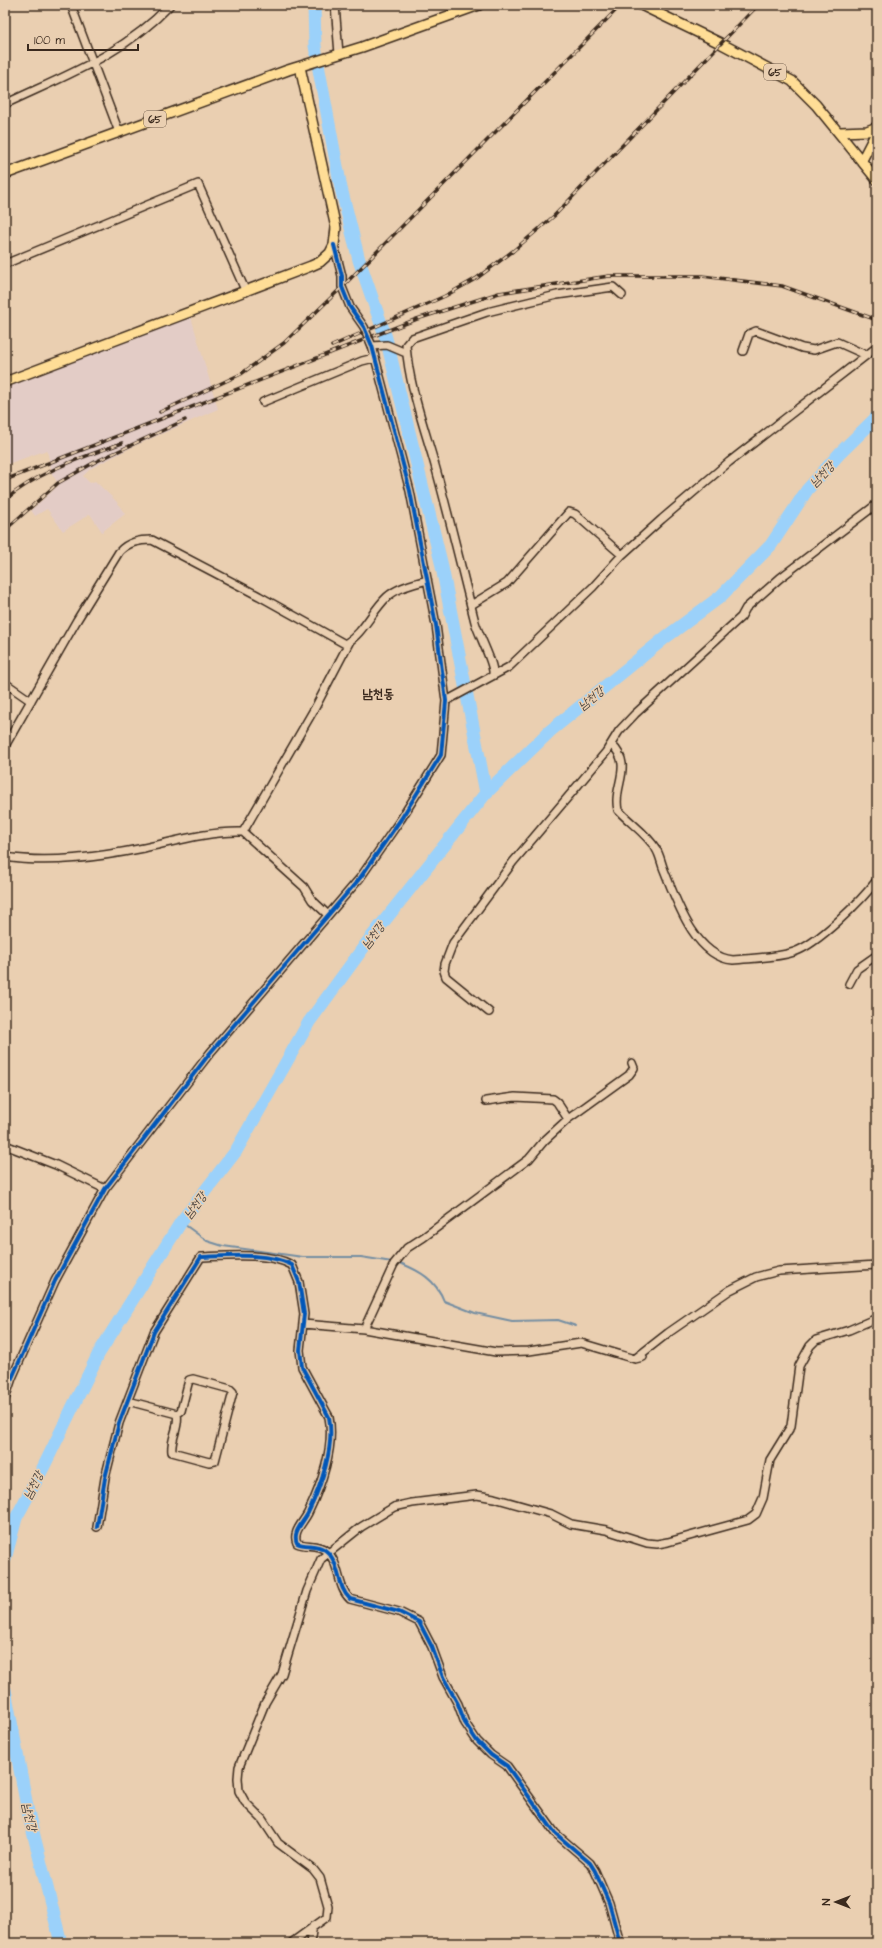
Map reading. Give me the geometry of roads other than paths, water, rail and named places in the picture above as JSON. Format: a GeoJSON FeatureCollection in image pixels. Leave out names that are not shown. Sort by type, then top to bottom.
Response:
{"type":"FeatureCollection","features":[{"type":"Feature","properties":{"kind":"main road","name":"65"},"geometry":{"type":"LineString","coordinates":[[5,174],[303,66],[479,5]]}},
{"type":"Feature","properties":{"kind":"main road","name":"65"},"geometry":{"type":"LineString","coordinates":[[641,5],[727,46],[792,81],[840,132],[877,180]]}},
{"type":"Feature","properties":{"kind":"main road"},"geometry":{"type":"LineString","coordinates":[[5,382],[246,292],[320,262],[326,257],[334,245],[336,228],[335,218],[303,66]]}},
{"type":"Feature","properties":{"kind":"main road"},"geometry":{"type":"LineString","coordinates":[[840,132],[862,131],[877,127]]}},
{"type":"Feature","properties":{"kind":"main road"},"geometry":{"type":"LineString","coordinates":[[862,160],[877,130]]}},
{"type":"Feature","properties":{"kind":"street"},"geometry":{"type":"LineString","coordinates":[[71,5],[119,132]]}},
{"type":"Feature","properties":{"kind":"street"},"geometry":{"type":"LineString","coordinates":[[5,104],[92,63],[130,42],[146,29],[170,5]]}},
{"type":"Feature","properties":{"kind":"street"},"geometry":{"type":"LineString","coordinates":[[335,5],[335,55]]}},
{"type":"Feature","properties":{"kind":"street"},"geometry":{"type":"LineString","coordinates":[[5,264],[198,184],[246,292]]}},
{"type":"Feature","properties":{"kind":"street"},"geometry":{"type":"LineString","coordinates":[[5,1399],[12,1378],[55,1281],[105,1189],[210,1053],[364,872],[401,819],[441,755],[446,701],[436,625],[410,491],[372,346],[364,327],[350,307],[342,287],[342,276],[334,245]]}},
{"type":"Feature","properties":{"kind":"street"},"geometry":{"type":"LineString","coordinates":[[494,675],[494,668],[479,637],[406,353],[406,346],[412,338],[487,312],[557,295],[613,287],[622,295]]}},
{"type":"Feature","properties":{"kind":"street"},"geometry":{"type":"LineString","coordinates":[[743,351],[750,334],[756,332],[802,348],[814,350],[837,342],[866,354]]}},
{"type":"Feature","properties":{"kind":"street"},"geometry":{"type":"LineString","coordinates":[[372,346],[387,346],[406,353]]}},
{"type":"Feature","properties":{"kind":"street"},"geometry":{"type":"LineString","coordinates":[[446,701],[509,667],[528,650],[622,555],[729,462],[866,354],[877,347]]}},
{"type":"Feature","properties":{"kind":"street"},"geometry":{"type":"LineString","coordinates":[[263,402],[362,361],[374,358]]}},
{"type":"Feature","properties":{"kind":"street"},"geometry":{"type":"LineString","coordinates":[[489,1012],[446,977],[444,971],[445,964],[453,943],[513,862],[606,752],[619,731],[635,714],[740,617],[746,608],[780,578],[877,504]]}},
{"type":"Feature","properties":{"kind":"street"},"geometry":{"type":"LineString","coordinates":[[471,605],[507,584],[570,512],[575,514],[622,555]]}},
{"type":"Feature","properties":{"kind":"street"},"geometry":{"type":"LineString","coordinates":[[5,746],[119,552],[126,544],[142,540],[152,540],[259,596],[345,644],[350,641]]}},
{"type":"Feature","properties":{"kind":"street"},"geometry":{"type":"LineString","coordinates":[[243,832],[305,727],[350,641],[387,597],[401,589],[427,580]]}},
{"type":"Feature","properties":{"kind":"street"},"geometry":{"type":"LineString","coordinates":[[5,683],[31,701]]}},
{"type":"Feature","properties":{"kind":"street"},"geometry":{"type":"LineString","coordinates":[[611,744],[618,752],[622,769],[622,779],[616,797],[618,810],[650,841],[657,851],[684,916],[705,948],[715,955],[724,959],[733,960],[794,952],[824,932],[860,900],[877,880]]}},
{"type":"Feature","properties":{"kind":"street"},"geometry":{"type":"LineString","coordinates":[[5,857],[48,859],[96,856],[208,834],[243,832],[304,888],[312,900],[327,914]]}},
{"type":"Feature","properties":{"kind":"street"},"geometry":{"type":"LineString","coordinates":[[849,984],[857,969],[877,955]]}},
{"type":"Feature","properties":{"kind":"street"},"geometry":{"type":"LineString","coordinates":[[364,1329],[394,1264],[407,1248],[529,1159],[544,1141],[568,1119],[629,1075],[634,1068],[632,1064]]}},
{"type":"Feature","properties":{"kind":"street"},"geometry":{"type":"LineString","coordinates":[[486,1101],[515,1097],[553,1099],[558,1102],[568,1119]]}},
{"type":"Feature","properties":{"kind":"street"},"geometry":{"type":"LineString","coordinates":[[5,1145],[56,1165],[105,1189]]}},
{"type":"Feature","properties":{"kind":"street"},"geometry":{"type":"LineString","coordinates":[[97,1527],[112,1450],[119,1423],[154,1332],[201,1257],[262,1258],[280,1260],[292,1265],[296,1272],[302,1294],[303,1324],[300,1350],[302,1367],[329,1417],[331,1425],[328,1459],[313,1501],[304,1521],[296,1531],[295,1538],[298,1543],[303,1546],[322,1548],[328,1554],[337,1567],[345,1594],[350,1599],[399,1612],[419,1622],[432,1647],[443,1677],[458,1704],[465,1724],[477,1741],[491,1755],[507,1766],[555,1833],[590,1863],[609,1903],[620,1943]]}},
{"type":"Feature","properties":{"kind":"street"},"geometry":{"type":"LineString","coordinates":[[303,1324],[364,1329],[496,1352],[529,1351],[581,1343],[639,1358],[663,1336],[730,1290],[756,1277],[779,1271],[877,1265]]}},
{"type":"Feature","properties":{"kind":"street"},"geometry":{"type":"LineString","coordinates":[[291,1943],[327,1917],[328,1906],[320,1878],[313,1869],[278,1843],[262,1819],[245,1802],[239,1791],[238,1778],[239,1767],[265,1703],[282,1674],[314,1574],[321,1559],[361,1527],[394,1507],[466,1495],[494,1498],[551,1514],[571,1524],[606,1530],[647,1543],[657,1544],[748,1520],[756,1514],[763,1498],[767,1468],[770,1460],[791,1426],[799,1366],[810,1346],[816,1340],[849,1330],[877,1318]]}},
{"type":"Feature","properties":{"kind":"street"},"geometry":{"type":"LineString","coordinates":[[193,1378],[230,1389],[233,1392],[215,1461],[209,1462],[172,1452],[171,1447],[178,1420],[177,1414],[181,1411],[189,1380],[193,1378]]}},
{"type":"Feature","properties":{"kind":"street"},"geometry":{"type":"LineString","coordinates":[[128,1401],[177,1414]]}},
{"type":"Feature","properties":{"kind":"street"},"geometry":{"type":"LineString","coordinates":[[310,1943],[313,1926]]}},
{"type":"Feature","properties":{"kind":"waterway"},"geometry":{"type":"LineString","coordinates":[[314,5],[315,46],[341,188],[359,260],[386,338],[441,562],[486,793]]}},
{"type":"Feature","properties":{"kind":"waterway","name":"남천강"},"geometry":{"type":"LineString","coordinates":[[5,1559],[16,1518],[44,1466],[99,1353],[181,1222],[236,1151],[309,1022],[366,944],[486,793],[550,731],[666,637],[720,597],[771,545],[807,490],[840,453],[877,417]]}},
{"type":"Feature","properties":{"kind":"waterway"},"geometry":{"type":"LineString","coordinates":[[181,1222],[207,1241],[223,1246],[303,1257],[361,1257],[392,1262]]}},
{"type":"Feature","properties":{"kind":"waterway"},"geometry":{"type":"LineString","coordinates":[[400,1263],[421,1273],[432,1282],[437,1287],[444,1301],[475,1313],[512,1321],[558,1320],[576,1326]]}},
{"type":"Feature","properties":{"kind":"waterway","name":"남천강"},"geometry":{"type":"LineString","coordinates":[[5,1690],[28,1812],[61,1943]]}},
{"type":"Feature","properties":{"kind":"railway"},"geometry":{"type":"LineString","coordinates":[[160,412],[241,374],[284,343],[342,287],[621,5]]}},
{"type":"Feature","properties":{"kind":"railway"},"geometry":{"type":"LineString","coordinates":[[332,346],[445,296],[477,278],[513,251],[554,216],[758,5]]}},
{"type":"Feature","properties":{"kind":"railway"},"geometry":{"type":"LineString","coordinates":[[5,480],[417,319],[499,293],[609,276],[702,276],[782,286],[877,320]]}},
{"type":"Feature","properties":{"kind":"railway"},"geometry":{"type":"LineString","coordinates":[[5,530],[58,483],[95,462],[185,420]]}},
{"type":"Feature","properties":{"kind":"railway"},"geometry":{"type":"LineString","coordinates":[[5,500],[18,490],[46,473],[122,443]]}},
{"type":"Feature","properties":{"kind":"district","name":"남천동"},"geometry":{"type":"Point","coordinates":[378,693]}}]}
